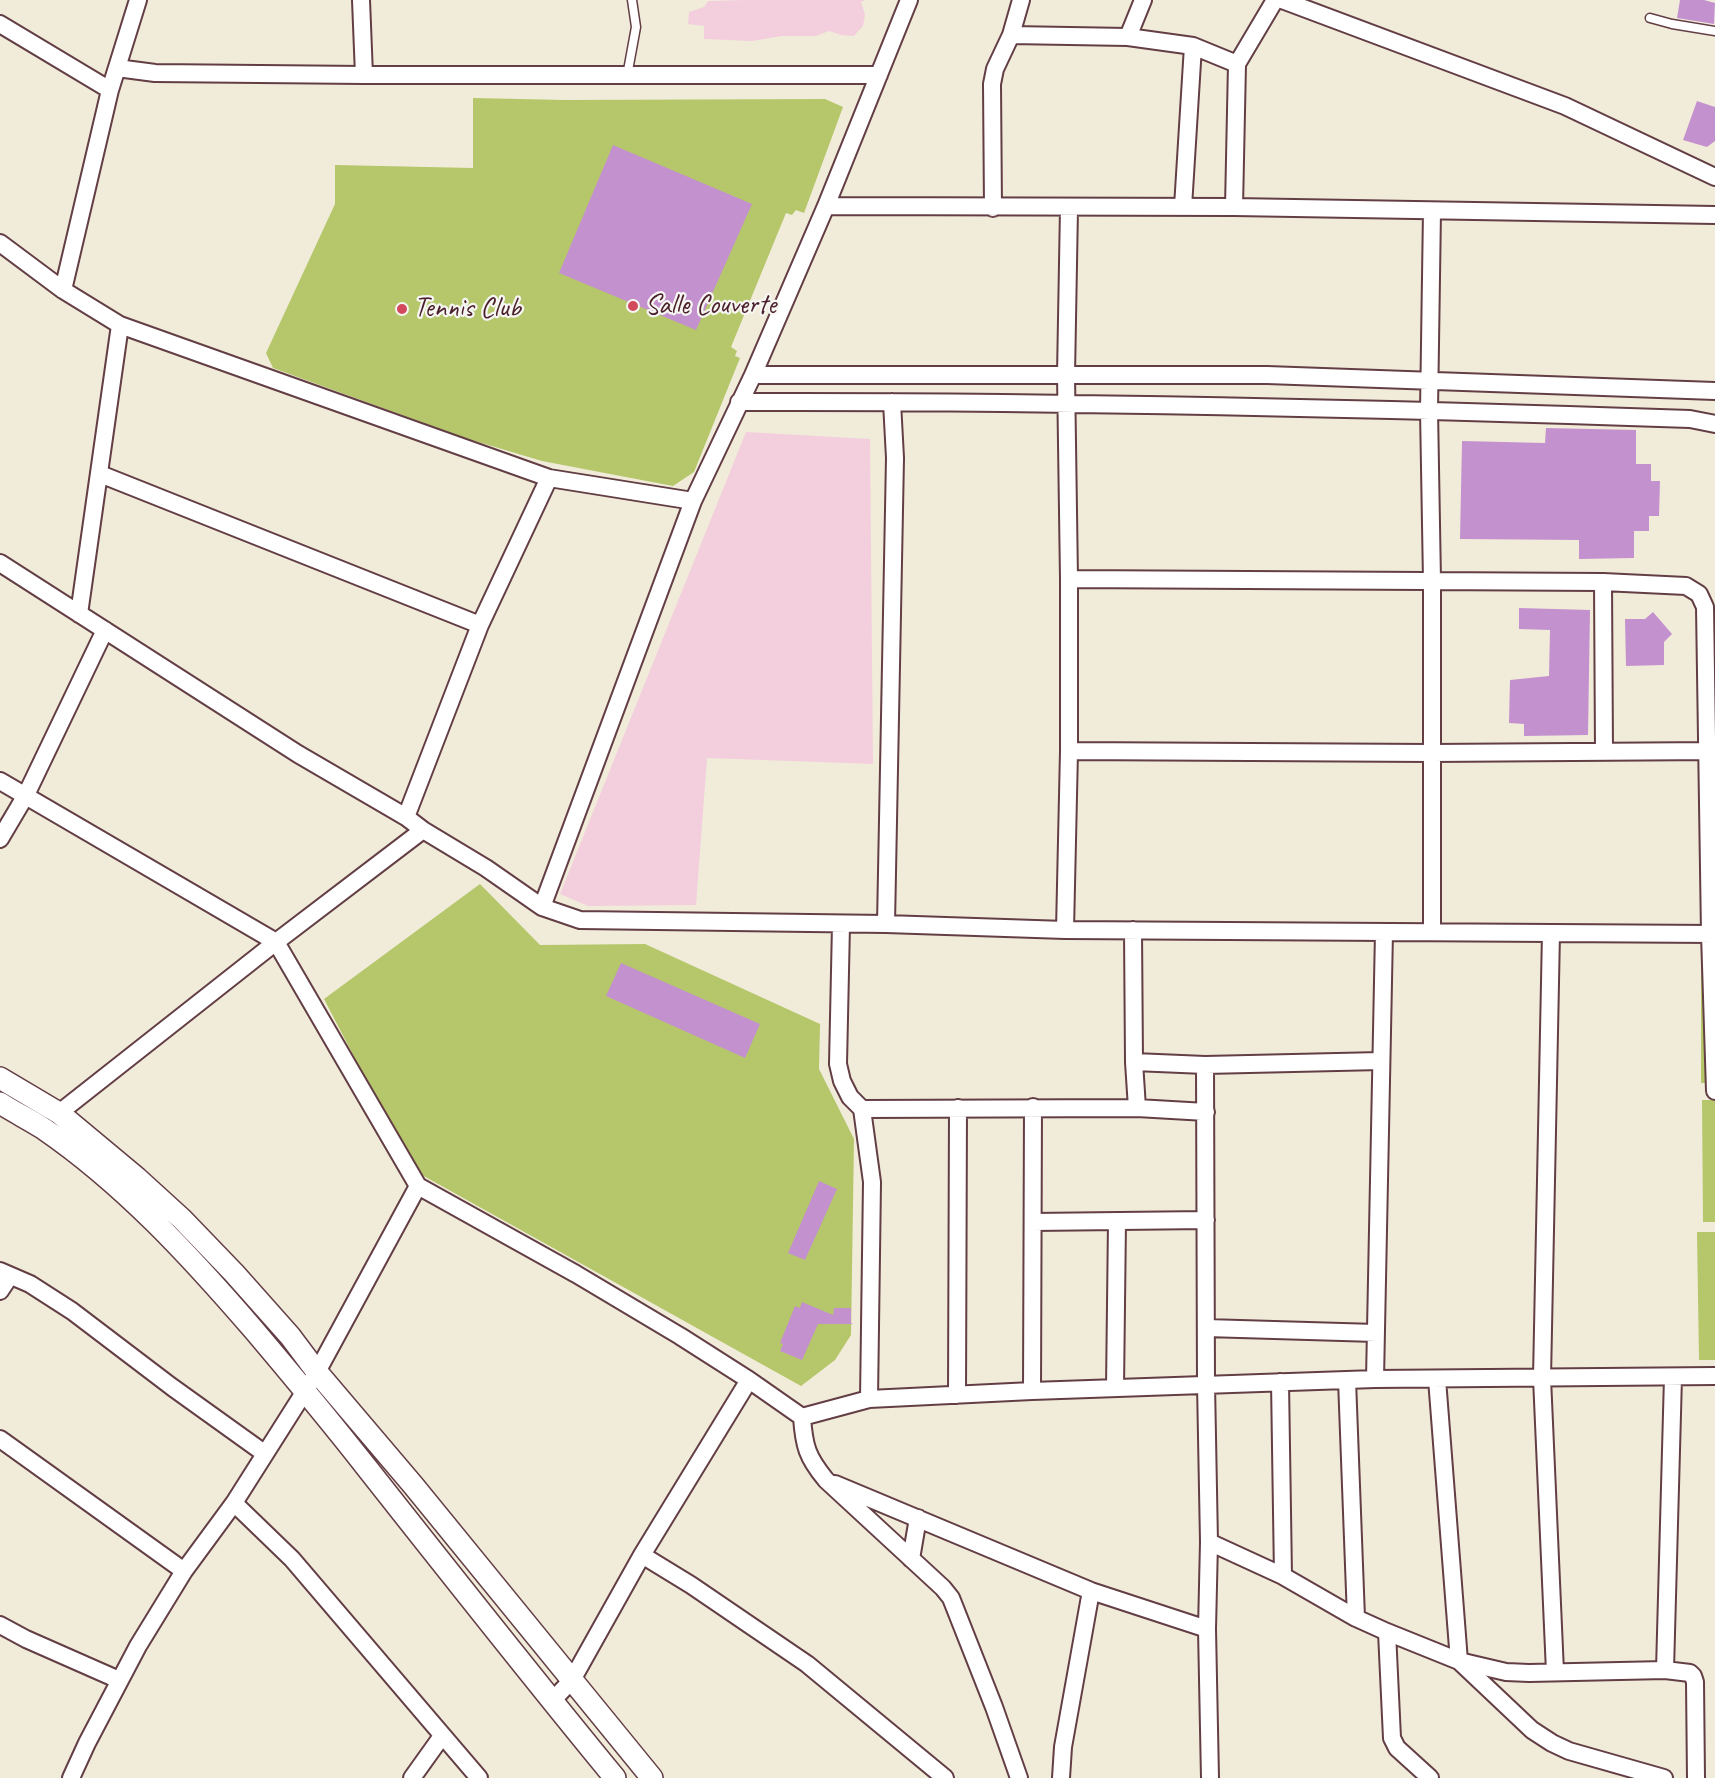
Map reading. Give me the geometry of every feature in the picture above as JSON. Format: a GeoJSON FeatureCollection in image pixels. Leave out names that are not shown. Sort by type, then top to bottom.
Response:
{"type":"FeatureCollection","features":[{"type":"Feature","properties":{"kind":"street"},"geometry":{"type":"LineString","coordinates":[[63,290],[110,90],[138,0]]}},
{"type":"Feature","properties":{"kind":"street"},"geometry":{"type":"LineString","coordinates":[[361,0],[364,75]]}},
{"type":"Feature","properties":{"kind":"street"},"geometry":{"type":"LineString","coordinates":[[542,907],[693,501],[753,375],[826,206],[909,0]]}},
{"type":"Feature","properties":{"kind":"street"},"geometry":{"type":"LineString","coordinates":[[993,208],[992,84],[995,69],[1011,35],[1021,0]]}},
{"type":"Feature","properties":{"kind":"street"},"geometry":{"type":"LineString","coordinates":[[1128,37],[1143,0]]}},
{"type":"Feature","properties":{"kind":"street"},"geometry":{"type":"LineString","coordinates":[[1234,207],[1237,64],[1275,0]]}},
{"type":"Feature","properties":{"kind":"street"},"geometry":{"type":"LineString","coordinates":[[1282,0],[1565,106],[1715,177]]}},
{"type":"Feature","properties":{"kind":"street"},"geometry":{"type":"LineString","coordinates":[[3,32],[110,90]]}},
{"type":"Feature","properties":{"kind":"street"},"geometry":{"type":"LineString","coordinates":[[1011,35],[1128,37],[1193,46],[1237,64]]}},
{"type":"Feature","properties":{"kind":"street"},"geometry":{"type":"LineString","coordinates":[[1183,207],[1193,46]]}},
{"type":"Feature","properties":{"kind":"street"},"geometry":{"type":"LineString","coordinates":[[117,68],[155,73],[364,75],[879,75]]}},
{"type":"Feature","properties":{"kind":"street"},"geometry":{"type":"LineString","coordinates":[[826,206],[1234,207],[1715,215]]}},
{"type":"Feature","properties":{"kind":"street"},"geometry":{"type":"LineString","coordinates":[[1065,930],[1070,751],[1066,375],[1070,208]]}},
{"type":"Feature","properties":{"kind":"street"},"geometry":{"type":"LineString","coordinates":[[1432,211],[1429,410],[1432,581],[1432,932]]}},
{"type":"Feature","properties":{"kind":"street"},"geometry":{"type":"LineString","coordinates":[[0,243],[63,290],[120,325],[549,478],[693,501]]}},
{"type":"Feature","properties":{"kind":"street"},"geometry":{"type":"LineString","coordinates":[[79,614],[120,325]]}},
{"type":"Feature","properties":{"kind":"street"},"geometry":{"type":"LineString","coordinates":[[753,375],[1267,375],[1715,391]]}},
{"type":"Feature","properties":{"kind":"street"},"geometry":{"type":"LineString","coordinates":[[739,402],[1067,403],[1429,410],[1690,419],[1715,424]]}},
{"type":"Feature","properties":{"kind":"street"},"geometry":{"type":"LineString","coordinates":[[886,924],[895,458],[891,402]]}},
{"type":"Feature","properties":{"kind":"street"},"geometry":{"type":"LineString","coordinates":[[99,474],[480,625]]}},
{"type":"Feature","properties":{"kind":"street"},"geometry":{"type":"LineString","coordinates":[[406,817],[480,625],[549,478]]}},
{"type":"Feature","properties":{"kind":"street"},"geometry":{"type":"LineString","coordinates":[[0,563],[298,754],[406,817],[542,907],[580,920],[886,924],[1065,930],[1712,934]]}},
{"type":"Feature","properties":{"kind":"street"},"geometry":{"type":"LineString","coordinates":[[1069,579],[1603,582],[1686,586],[1699,594],[1705,607],[1711,751],[1715,1091]]}},
{"type":"Feature","properties":{"kind":"street"},"geometry":{"type":"LineString","coordinates":[[1603,582],[1604,751]]}},
{"type":"Feature","properties":{"kind":"street"},"geometry":{"type":"LineString","coordinates":[[0,839],[26,795],[105,630]]}},
{"type":"Feature","properties":{"kind":"street"},"geometry":{"type":"LineString","coordinates":[[1070,751],[1431,753],[1711,751]]}},
{"type":"Feature","properties":{"kind":"street"},"geometry":{"type":"LineString","coordinates":[[0,781],[276,942],[418,1186],[680,1335],[802,1417],[869,1399],[1032,1391],[1375,1379],[1715,1376]]}},
{"type":"Feature","properties":{"kind":"street"},"geometry":{"type":"LineString","coordinates":[[59,1113],[276,942],[423,830]]}},
{"type":"Feature","properties":{"kind":"street"},"geometry":{"type":"LineString","coordinates":[[841,925],[838,1064],[842,1081],[850,1097],[862,1108],[872,1182],[869,1399]]}},
{"type":"Feature","properties":{"kind":"street"},"geometry":{"type":"LineString","coordinates":[[1133,930],[1134,1062],[1137,1108]]}},
{"type":"Feature","properties":{"kind":"street"},"geometry":{"type":"LineString","coordinates":[[1375,1379],[1384,932]]}},
{"type":"Feature","properties":{"kind":"street"},"geometry":{"type":"LineString","coordinates":[[1551,933],[1542,1378],[1555,1672]]}},
{"type":"Feature","properties":{"kind":"street"},"geometry":{"type":"LineString","coordinates":[[1134,1062],[1205,1065],[1381,1061]]}},
{"type":"Feature","properties":{"kind":"street"},"geometry":{"type":"LineString","coordinates":[[1205,1065],[1209,1542],[1207,1629],[1210,1778]]}},
{"type":"Feature","properties":{"kind":"street"},"geometry":{"type":"LineString","coordinates":[[0,1078],[59,1113],[137,1178],[182,1220],[262,1305],[413,1485],[652,1778]]}},
{"type":"Feature","properties":{"kind":"street"},"geometry":{"type":"LineString","coordinates":[[0,1103],[72,1150],[145,1212],[209,1277],[306,1391],[615,1778]]}},
{"type":"Feature","properties":{"kind":"street"},"geometry":{"type":"LineString","coordinates":[[1032,1391],[1033,1107]]}},
{"type":"Feature","properties":{"kind":"street"},"geometry":{"type":"LineString","coordinates":[[862,1108],[1137,1108],[1206,1112]]}},
{"type":"Feature","properties":{"kind":"street"},"geometry":{"type":"LineString","coordinates":[[957,1395],[958,1108]]}},
{"type":"Feature","properties":{"kind":"street"},"geometry":{"type":"LineString","coordinates":[[71,1778],[119,1680],[184,1571],[234,1503],[264,1453],[306,1391],[418,1186]]}},
{"type":"Feature","properties":{"kind":"street"},"geometry":{"type":"LineString","coordinates":[[1033,1222],[1206,1220]]}},
{"type":"Feature","properties":{"kind":"street"},"geometry":{"type":"LineString","coordinates":[[1115,1388],[1117,1221]]}},
{"type":"Feature","properties":{"kind":"street"},"geometry":{"type":"LineString","coordinates":[[0,1291],[5,1273],[30,1284],[72,1311],[264,1453]]}},
{"type":"Feature","properties":{"kind":"street"},"geometry":{"type":"LineString","coordinates":[[1206,1328],[1376,1333]]}},
{"type":"Feature","properties":{"kind":"street"},"geometry":{"type":"LineString","coordinates":[[1665,1670],[1673,1377]]}},
{"type":"Feature","properties":{"kind":"street"},"geometry":{"type":"LineString","coordinates":[[1437,1379],[1459,1661],[1532,1730],[1552,1743],[1569,1751],[1664,1778]]}},
{"type":"Feature","properties":{"kind":"street"},"geometry":{"type":"LineString","coordinates":[[552,1701],[572,1680],[642,1555],[749,1380]]}},
{"type":"Feature","properties":{"kind":"street"},"geometry":{"type":"LineString","coordinates":[[1347,1380],[1356,1618]]}},
{"type":"Feature","properties":{"kind":"street"},"geometry":{"type":"LineString","coordinates":[[1280,1382],[1283,1576]]}},
{"type":"Feature","properties":{"kind":"street"},"geometry":{"type":"LineString","coordinates":[[802,1417],[804,1441],[812,1463],[826,1480],[951,1598],[1019,1778]]}},
{"type":"Feature","properties":{"kind":"street"},"geometry":{"type":"LineString","coordinates":[[0,1439],[184,1571]]}},
{"type":"Feature","properties":{"kind":"street"},"geometry":{"type":"LineString","coordinates":[[826,1480],[1091,1591],[1207,1629]]}},
{"type":"Feature","properties":{"kind":"street"},"geometry":{"type":"LineString","coordinates":[[234,1503],[292,1559],[479,1778]]}},
{"type":"Feature","properties":{"kind":"street"},"geometry":{"type":"LineString","coordinates":[[911,1559],[918,1518]]}},
{"type":"Feature","properties":{"kind":"street"},"geometry":{"type":"LineString","coordinates":[[1209,1542],[1283,1576],[1356,1618],[1459,1661],[1506,1672],[1665,1670],[1690,1673],[1694,1678],[1696,1778]]}},
{"type":"Feature","properties":{"kind":"street"},"geometry":{"type":"LineString","coordinates":[[642,1555],[692,1585],[807,1664],[945,1778]]}},
{"type":"Feature","properties":{"kind":"street"},"geometry":{"type":"LineString","coordinates":[[1061,1778],[1063,1747],[1091,1591]]}},
{"type":"Feature","properties":{"kind":"street"},"geometry":{"type":"LineString","coordinates":[[0,1624],[26,1639],[119,1680]]}},
{"type":"Feature","properties":{"kind":"street"},"geometry":{"type":"LineString","coordinates":[[1387,1632],[1392,1738],[1397,1748],[1430,1778]]}},
{"type":"Feature","properties":{"kind":"street"},"geometry":{"type":"LineString","coordinates":[[412,1778],[442,1736]]}},
{"type":"Feature","properties":{"kind":"lane"},"geometry":{"type":"LineString","coordinates":[[627,76],[636,27],[632,0]]}},
{"type":"Feature","properties":{"kind":"lane"},"geometry":{"type":"LineString","coordinates":[[1650,18],[1715,32]]}},
{"type":"Feature","properties":{"kind":"shaded area"},"geometry":{"type":"Polygon","coordinates":[[[865,0],[861,2],[865,15],[863,26],[854,36],[829,31],[816,36],[782,36],[752,41],[704,39],[704,26],[688,24],[689,12],[704,7],[708,1],[865,0]]]}},
{"type":"Feature","properties":{"kind":"shaded area"},"geometry":{"type":"Polygon","coordinates":[[[746,432],[870,439],[873,764],[707,758],[696,905],[588,906],[560,894],[746,432]]]}},
{"type":"Feature","properties":{"kind":"green space","name":"Salle Couverte"},"geometry":{"type":"Polygon","coordinates":[[[473,98],[825,99],[843,107],[804,213],[796,210],[792,215],[786,213],[731,347],[737,351],[735,356],[740,358],[694,472],[673,486],[542,461],[465,438],[273,368],[266,353],[335,204],[335,165],[473,168],[473,98]]]}},
{"type":"Feature","properties":{"kind":"green space"},"geometry":{"type":"Polygon","coordinates":[[[480,884],[540,945],[645,944],[820,1024],[819,1069],[854,1139],[851,1335],[835,1360],[801,1386],[413,1170],[324,999],[480,884]]]}},
{"type":"Feature","properties":{"kind":"green space"},"geometry":{"type":"Polygon","coordinates":[[[1701,956],[1715,956],[1715,1083],[1701,1083],[1701,956]]]}},
{"type":"Feature","properties":{"kind":"green space"},"geometry":{"type":"Polygon","coordinates":[[[1702,1100],[1715,1100],[1715,1222],[1703,1222],[1702,1100]]]}},
{"type":"Feature","properties":{"kind":"green space"},"geometry":{"type":"Polygon","coordinates":[[[1697,1232],[1715,1232],[1715,1360],[1699,1360],[1697,1232]]]}},
{"type":"Feature","properties":{"kind":"building"},"geometry":{"type":"Polygon","coordinates":[[[1680,0],[1704,0],[1715,3],[1714,24],[1677,18],[1680,0]]]}},
{"type":"Feature","properties":{"kind":"building"},"geometry":{"type":"Polygon","coordinates":[[[1697,101],[1715,107],[1715,141],[1707,147],[1683,140],[1697,101]]]}},
{"type":"Feature","properties":{"kind":"building"},"geometry":{"type":"Polygon","coordinates":[[[613,145],[752,204],[696,330],[559,273],[613,145]]]}},
{"type":"Feature","properties":{"kind":"building"},"geometry":{"type":"Polygon","coordinates":[[[1546,428],[1636,430],[1636,464],[1651,464],[1651,481],[1660,481],[1659,516],[1649,516],[1649,531],[1634,531],[1634,558],[1579,559],[1579,540],[1460,539],[1462,441],[1545,443],[1546,428]]]}},
{"type":"Feature","properties":{"kind":"building"},"geometry":{"type":"Polygon","coordinates":[[[1519,608],[1590,610],[1588,735],[1524,736],[1524,724],[1509,723],[1510,680],[1549,676],[1550,630],[1519,629],[1519,608]]]}},
{"type":"Feature","properties":{"kind":"building"},"geometry":{"type":"Polygon","coordinates":[[[1653,612],[1672,634],[1664,642],[1664,665],[1626,666],[1625,619],[1645,619],[1653,612]]]}},
{"type":"Feature","properties":{"kind":"building"},"geometry":{"type":"Polygon","coordinates":[[[621,963],[760,1024],[745,1058],[606,996],[621,963]]]}},
{"type":"Feature","properties":{"kind":"building"},"geometry":{"type":"Polygon","coordinates":[[[819,1181],[837,1189],[805,1260],[788,1253],[819,1181]]]}},
{"type":"Feature","properties":{"kind":"building"},"geometry":{"type":"Polygon","coordinates":[[[802,1302],[833,1315],[834,1308],[851,1308],[851,1323],[853,1324],[818,1324],[802,1360],[780,1351],[783,1344],[780,1343],[795,1306],[800,1308],[802,1302]]]}},
{"type":"Feature","properties":{"kind":"place","name":"Salle Couverte"},"geometry":{"type":"Point","coordinates":[633,306]}},
{"type":"Feature","properties":{"kind":"place","name":"Tennis Club"},"geometry":{"type":"Point","coordinates":[402,309]}}]}
